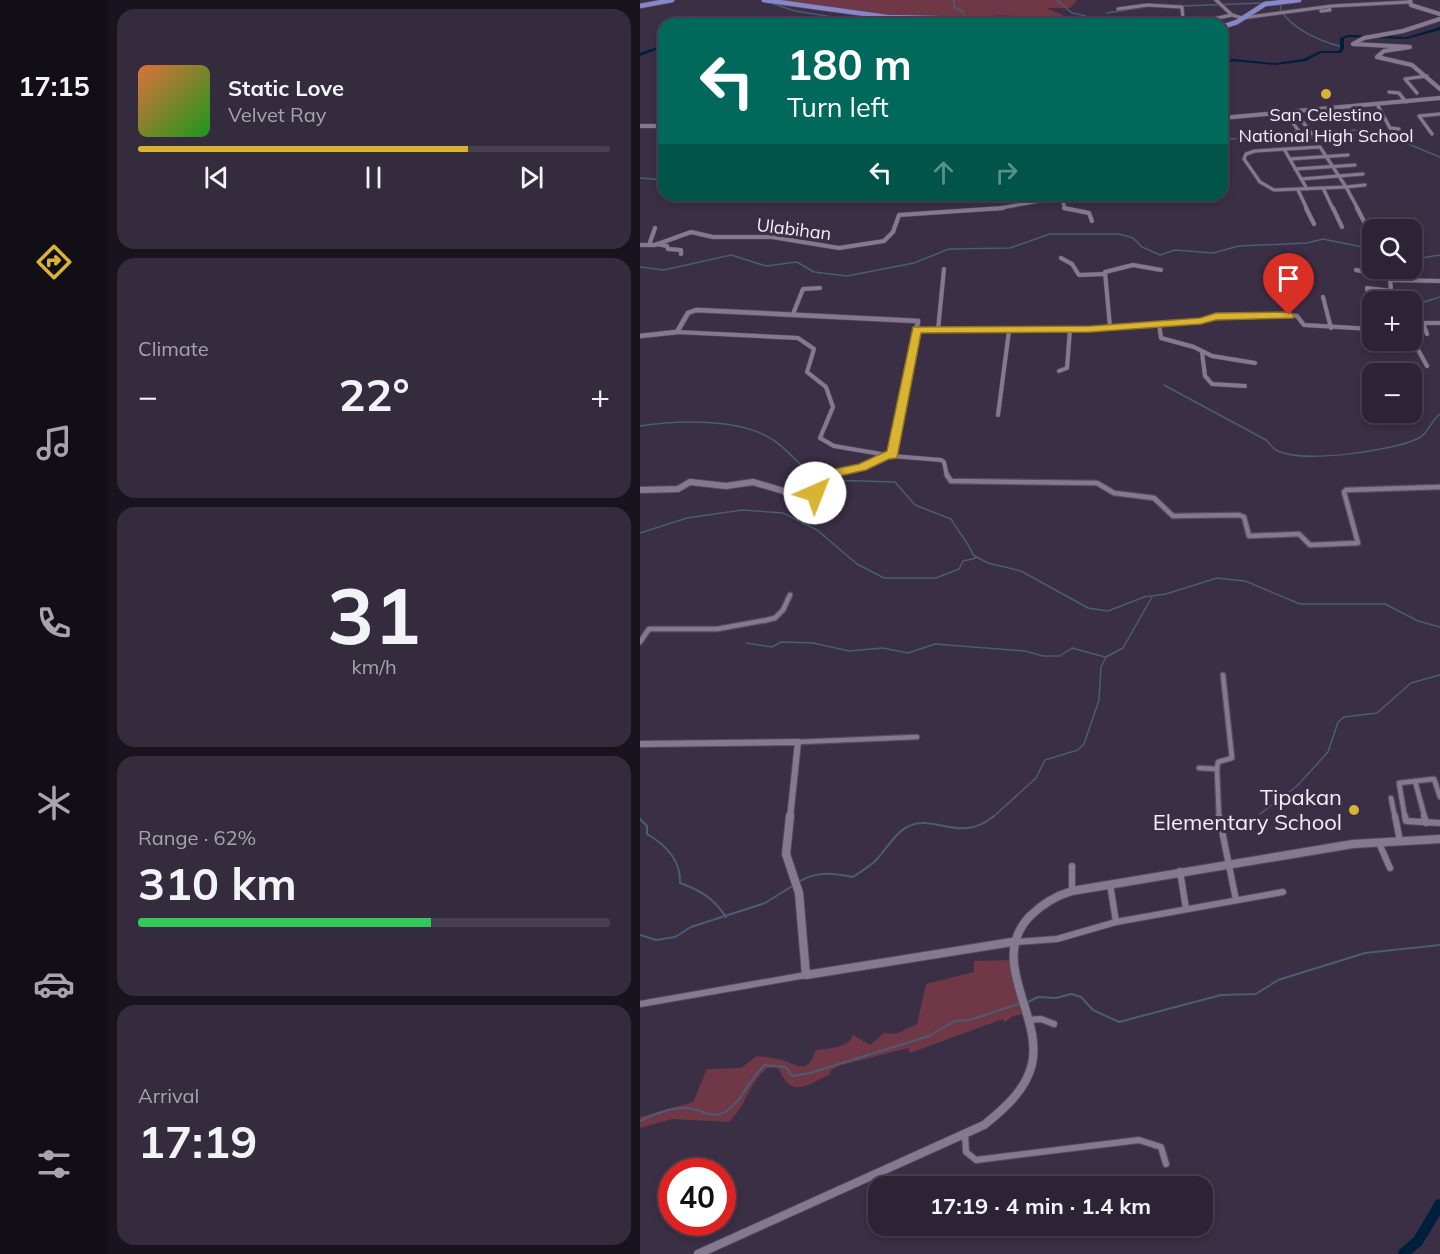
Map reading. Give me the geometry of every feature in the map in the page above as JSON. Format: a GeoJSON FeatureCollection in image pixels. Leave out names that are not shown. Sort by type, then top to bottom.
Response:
{"type":"FeatureCollection","features":[{"type":"Feature","properties":{"kind":"main road"},"geometry":{"type":"LineString","coordinates":[[640,6],[672,0]]}},
{"type":"Feature","properties":{"kind":"main road"},"geometry":{"type":"LineString","coordinates":[[764,0],[826,11],[916,18]]}},
{"type":"Feature","properties":{"kind":"main road"},"geometry":{"type":"LineString","coordinates":[[1228,26],[1239,23],[1252,10],[1264,4],[1299,0]]}},
{"type":"Feature","properties":{"kind":"street"},"geometry":{"type":"LineString","coordinates":[[1218,18],[1232,15],[1245,18],[1328,7],[1409,1],[1417,9],[1440,14]]}},
{"type":"Feature","properties":{"kind":"street"},"geometry":{"type":"LineString","coordinates":[[1218,2],[1232,15]]}},
{"type":"Feature","properties":{"kind":"street"},"geometry":{"type":"LineString","coordinates":[[1118,9],[1147,5],[1182,7],[1183,18]]}},
{"type":"Feature","properties":{"kind":"street"},"geometry":{"type":"LineString","coordinates":[[1321,11],[1330,10],[1328,7]]}},
{"type":"Feature","properties":{"kind":"street"},"geometry":{"type":"LineString","coordinates":[[1440,19],[1420,22],[1402,32],[1369,37],[1352,44],[1410,47],[1405,50],[1386,50],[1377,57],[1405,62],[1427,76],[1440,89]]}},
{"type":"Feature","properties":{"kind":"street"},"geometry":{"type":"LineString","coordinates":[[1417,93],[1405,79],[1427,76]]}},
{"type":"Feature","properties":{"kind":"street"},"geometry":{"type":"LineString","coordinates":[[1389,92],[1399,93],[1406,102]]}},
{"type":"Feature","properties":{"kind":"street"},"geometry":{"type":"LineString","coordinates":[[1228,117],[1440,98]]}},
{"type":"Feature","properties":{"kind":"street"},"geometry":{"type":"LineString","coordinates":[[1377,104],[1389,126],[1399,129]]}},
{"type":"Feature","properties":{"kind":"street"},"geometry":{"type":"LineString","coordinates":[[1286,112],[1300,133]]}},
{"type":"Feature","properties":{"kind":"street"},"geometry":{"type":"LineString","coordinates":[[1295,112],[1312,134]]}},
{"type":"Feature","properties":{"kind":"street"},"geometry":{"type":"LineString","coordinates":[[1432,134],[1419,116],[1440,114]]}},
{"type":"Feature","properties":{"kind":"street"},"geometry":{"type":"LineString","coordinates":[[640,126],[658,126]]}},
{"type":"Feature","properties":{"kind":"street"},"geometry":{"type":"LineString","coordinates":[[1363,219],[1346,186],[1319,147],[1249,152],[1244,159],[1255,177],[1267,188],[1278,191],[1298,189],[1307,189],[1346,186],[1365,185]]}},
{"type":"Feature","properties":{"kind":"street"},"geometry":{"type":"LineString","coordinates":[[1284,149],[1307,189]]}},
{"type":"Feature","properties":{"kind":"street"},"geometry":{"type":"LineString","coordinates":[[1290,159],[1348,155]]}},
{"type":"Feature","properties":{"kind":"street"},"geometry":{"type":"LineString","coordinates":[[1296,169],[1355,165]]}},
{"type":"Feature","properties":{"kind":"street"},"geometry":{"type":"LineString","coordinates":[[1302,179],[1363,174]]}},
{"type":"Feature","properties":{"kind":"street"},"geometry":{"type":"LineString","coordinates":[[1323,188],[1342,227]]}},
{"type":"Feature","properties":{"kind":"street"},"geometry":{"type":"LineString","coordinates":[[1298,189],[1314,224]]}},
{"type":"Feature","properties":{"kind":"street","name":"Ulabihan"},"geometry":{"type":"LineString","coordinates":[[640,245],[657,244],[691,232],[713,237],[772,237],[839,248],[884,241],[894,232],[900,215],[985,211],[1044,201]]}},
{"type":"Feature","properties":{"kind":"street"},"geometry":{"type":"LineString","coordinates":[[1063,201],[1066,211],[1089,213],[1092,221]]}},
{"type":"Feature","properties":{"kind":"street"},"geometry":{"type":"LineString","coordinates":[[649,245],[655,228]]}},
{"type":"Feature","properties":{"kind":"street"},"geometry":{"type":"LineString","coordinates":[[657,244],[667,246],[668,249],[681,250],[681,254]]}},
{"type":"Feature","properties":{"kind":"street"},"geometry":{"type":"LineString","coordinates":[[1061,258],[1072,264],[1079,275],[1105,274],[1113,268],[1146,264],[1161,270]]}},
{"type":"Feature","properties":{"kind":"street"},"geometry":{"type":"LineString","coordinates":[[938,330],[944,269]]}},
{"type":"Feature","properties":{"kind":"street"},"geometry":{"type":"LineString","coordinates":[[1356,270],[1388,276],[1391,291],[1367,288],[1368,291]]}},
{"type":"Feature","properties":{"kind":"street"},"geometry":{"type":"LineString","coordinates":[[1105,274],[1111,327]]}},
{"type":"Feature","properties":{"kind":"street"},"geometry":{"type":"LineString","coordinates":[[1390,280],[1440,281]]}},
{"type":"Feature","properties":{"kind":"street"},"geometry":{"type":"LineString","coordinates":[[793,314],[803,289],[820,288]]}},
{"type":"Feature","properties":{"kind":"street"},"geometry":{"type":"LineString","coordinates":[[1323,297],[1331,328]]}},
{"type":"Feature","properties":{"kind":"street"},"geometry":{"type":"LineString","coordinates":[[677,332],[688,314],[696,310],[918,321],[890,455]]}},
{"type":"Feature","properties":{"kind":"street"},"geometry":{"type":"LineString","coordinates":[[916,330],[1070,329],[1201,321],[1216,317],[1289,315],[1297,316],[1301,325],[1362,329]]}},
{"type":"Feature","properties":{"kind":"street"},"geometry":{"type":"LineString","coordinates":[[1427,334],[1423,323],[1440,323]]}},
{"type":"Feature","properties":{"kind":"street"},"geometry":{"type":"LineString","coordinates":[[1159,324],[1162,339],[1212,357],[1255,363]]}},
{"type":"Feature","properties":{"kind":"street"},"geometry":{"type":"LineString","coordinates":[[1059,371],[1067,368],[1070,329]]}},
{"type":"Feature","properties":{"kind":"street"},"geometry":{"type":"LineString","coordinates":[[998,415],[1009,331]]}},
{"type":"Feature","properties":{"kind":"street"},"geometry":{"type":"LineString","coordinates":[[640,336],[677,332],[806,340],[814,348],[808,372],[826,387],[833,407],[820,438],[834,446],[941,460],[944,462],[946,477],[951,481],[1097,483],[1111,493],[1149,494],[1166,504],[1173,516],[1239,515],[1244,517],[1249,536],[1299,534],[1307,543],[1314,545],[1358,543],[1346,506],[1344,492],[1346,490],[1440,487]]}},
{"type":"Feature","properties":{"kind":"street"},"geometry":{"type":"LineString","coordinates":[[1418,351],[1427,366]]}},
{"type":"Feature","properties":{"kind":"street"},"geometry":{"type":"LineString","coordinates":[[1202,352],[1205,376],[1212,384],[1245,386]]}},
{"type":"Feature","properties":{"kind":"street"},"geometry":{"type":"LineString","coordinates":[[640,490],[678,489],[690,482],[726,486],[753,482],[800,496],[810,502],[811,497],[830,474],[862,468],[890,455]]}},
{"type":"Feature","properties":{"kind":"street"},"geometry":{"type":"LineString","coordinates":[[640,642],[649,629],[717,629],[775,618],[786,606],[790,595]]}},
{"type":"Feature","properties":{"kind":"street"},"geometry":{"type":"LineString","coordinates":[[1223,675],[1232,758],[1218,762],[1219,817],[1236,900]]}},
{"type":"Feature","properties":{"kind":"street"},"geometry":{"type":"LineString","coordinates":[[640,744],[798,742],[917,737]]}},
{"type":"Feature","properties":{"kind":"street"},"geometry":{"type":"LineString","coordinates":[[798,742],[786,854],[799,893],[806,975]]}},
{"type":"Feature","properties":{"kind":"street"},"geometry":{"type":"LineString","coordinates":[[1199,768],[1217,769]]}},
{"type":"Feature","properties":{"kind":"street"},"geometry":{"type":"LineString","coordinates":[[1440,797],[1434,779],[1401,782],[1398,785],[1406,820],[1440,823]]}},
{"type":"Feature","properties":{"kind":"street"},"geometry":{"type":"LineString","coordinates":[[1416,781],[1426,823]]}},
{"type":"Feature","properties":{"kind":"street"},"geometry":{"type":"LineString","coordinates":[[1391,798],[1400,841]]}},
{"type":"Feature","properties":{"kind":"street"},"geometry":{"type":"LineString","coordinates":[[698,1254],[965,1134],[984,1125],[1001,1112],[1024,1082],[1033,1051],[1020,994],[1012,942],[1017,931],[1031,914],[1054,898],[1072,891],[1230,863],[1379,842],[1440,839]]}},
{"type":"Feature","properties":{"kind":"street"},"geometry":{"type":"LineString","coordinates":[[1379,842],[1390,868]]}},
{"type":"Feature","properties":{"kind":"street"},"geometry":{"type":"LineString","coordinates":[[1072,866],[1072,891]]}},
{"type":"Feature","properties":{"kind":"street"},"geometry":{"type":"LineString","coordinates":[[1180,871],[1186,909]]}},
{"type":"Feature","properties":{"kind":"street"},"geometry":{"type":"LineString","coordinates":[[1110,884],[1116,922]]}},
{"type":"Feature","properties":{"kind":"street"},"geometry":{"type":"LineString","coordinates":[[640,1004],[1012,942],[1057,939],[1116,922],[1283,892]]}},
{"type":"Feature","properties":{"kind":"street"},"geometry":{"type":"LineString","coordinates":[[1026,1020],[1041,1019],[1054,1024]]}},
{"type":"Feature","properties":{"kind":"street"},"geometry":{"type":"LineString","coordinates":[[965,1134],[966,1152],[976,1160],[1139,1140],[1161,1147],[1166,1164]]}},
{"type":"Feature","properties":{"kind":"shaded area"},"geometry":{"type":"Polygon","coordinates":[[[773,0],[1077,0],[1070,8],[1047,8],[1068,18],[1042,16],[910,17],[827,9],[773,0]]]}},
{"type":"Feature","properties":{"kind":"shaded area"},"geometry":{"type":"Polygon","coordinates":[[[1014,960],[1024,1014],[1013,1016],[1005,1022],[1003,1019],[910,1053],[908,1048],[838,1066],[830,1071],[831,1074],[806,1086],[794,1087],[788,1083],[778,1068],[767,1068],[729,1122],[672,1119],[640,1128],[640,1117],[693,1102],[707,1069],[741,1068],[757,1056],[806,1066],[815,1051],[842,1046],[853,1035],[870,1045],[884,1033],[896,1034],[917,1024],[926,984],[974,972],[974,961],[1014,960]]]}},
{"type":"Feature","properties":{"kind":"waterway"},"geometry":{"type":"LineString","coordinates":[[954,0],[954,7],[962,11],[965,17]]}},
{"type":"Feature","properties":{"kind":"waterway"},"geometry":{"type":"LineString","coordinates":[[1057,0],[1072,13],[1086,16],[1086,18]]}},
{"type":"Feature","properties":{"kind":"waterway"},"geometry":{"type":"LineString","coordinates":[[1182,6],[1263,3]]}},
{"type":"Feature","properties":{"kind":"waterway"},"geometry":{"type":"LineString","coordinates":[[774,4],[795,11],[834,18]]}},
{"type":"Feature","properties":{"kind":"waterway"},"geometry":{"type":"LineString","coordinates":[[1278,4],[1281,6],[1280,12]]}},
{"type":"Feature","properties":{"kind":"waterway"},"geometry":{"type":"LineString","coordinates":[[1107,13],[1145,7]]}},
{"type":"Feature","properties":{"kind":"waterway"},"geometry":{"type":"LineString","coordinates":[[1283,14],[1295,26],[1310,35],[1342,47]]}},
{"type":"Feature","properties":{"kind":"waterway"},"geometry":{"type":"LineString","coordinates":[[1228,61],[1276,64],[1304,60],[1320,52],[1339,52],[1342,49],[1342,38],[1348,36],[1407,38],[1440,28]]}},
{"type":"Feature","properties":{"kind":"waterway"},"geometry":{"type":"LineString","coordinates":[[640,55],[658,48]]}},
{"type":"Feature","properties":{"kind":"waterway"},"geometry":{"type":"LineString","coordinates":[[1228,139],[1328,137],[1353,130],[1384,134],[1440,157]]}},
{"type":"Feature","properties":{"kind":"waterway"},"geometry":{"type":"LineString","coordinates":[[640,178],[658,180]]}},
{"type":"Feature","properties":{"kind":"waterway"},"geometry":{"type":"LineString","coordinates":[[640,267],[664,270],[731,255],[766,266],[797,262],[814,272],[847,276],[914,263],[949,249],[1010,248],[1050,234],[1119,234],[1133,238],[1142,247],[1160,255],[1175,250],[1213,253],[1239,246],[1307,243],[1323,239],[1362,247]]}},
{"type":"Feature","properties":{"kind":"waterway"},"geometry":{"type":"LineString","coordinates":[[1422,258],[1440,255]]}},
{"type":"Feature","properties":{"kind":"waterway"},"geometry":{"type":"LineString","coordinates":[[1422,303],[1440,297]]}},
{"type":"Feature","properties":{"kind":"waterway"},"geometry":{"type":"LineString","coordinates":[[1164,385],[1266,440],[1276,450],[1305,456],[1348,454],[1407,443],[1422,436],[1440,414]]}},
{"type":"Feature","properties":{"kind":"waterway"},"geometry":{"type":"LineString","coordinates":[[640,426],[708,422],[744,428],[773,440],[809,472],[824,480]]}},
{"type":"Feature","properties":{"kind":"waterway"},"geometry":{"type":"LineString","coordinates":[[829,480],[895,482],[915,505],[951,519],[973,555],[988,563],[1021,571],[1088,608],[1108,611],[1144,597],[1166,594],[1217,578],[1245,581],[1300,604],[1385,604],[1418,621],[1440,627]]}},
{"type":"Feature","properties":{"kind":"waterway"},"geometry":{"type":"LineString","coordinates":[[640,533],[687,518],[742,510],[783,513],[817,530],[857,564],[884,578],[936,578],[959,569],[963,561],[976,558]]}},
{"type":"Feature","properties":{"kind":"waterway"},"geometry":{"type":"LineString","coordinates":[[992,818],[1036,778],[1045,760],[1078,750],[1084,744],[1099,700],[1101,667],[1106,657],[1123,648],[1152,597]]}},
{"type":"Feature","properties":{"kind":"waterway"},"geometry":{"type":"LineString","coordinates":[[746,643],[772,647],[781,642],[813,643],[849,651],[883,648],[908,653],[935,644],[1025,651],[1043,656],[1060,656],[1072,648],[1105,657]]}},
{"type":"Feature","properties":{"kind":"waterway"},"geometry":{"type":"LineString","coordinates":[[1260,814],[1297,786],[1328,752],[1338,722],[1344,717],[1377,713],[1411,683],[1440,675]]}},
{"type":"Feature","properties":{"kind":"waterway"},"geometry":{"type":"LineString","coordinates":[[798,882],[825,874],[853,877],[875,861],[903,830],[917,823],[969,828],[994,816]]}},
{"type":"Feature","properties":{"kind":"waterway"},"geometry":{"type":"LineString","coordinates":[[640,819],[647,826],[647,834],[666,848],[675,860],[680,883],[706,896],[725,916]]}},
{"type":"Feature","properties":{"kind":"waterway"},"geometry":{"type":"LineString","coordinates":[[725,916],[765,903],[794,885]]}},
{"type":"Feature","properties":{"kind":"waterway"},"geometry":{"type":"LineString","coordinates":[[640,935],[656,940],[675,937],[691,927],[725,916]]}},
{"type":"Feature","properties":{"kind":"waterway"},"geometry":{"type":"LineString","coordinates":[[1026,1003],[1038,997],[1056,998],[1071,994],[1081,997],[1093,1010],[1119,1022],[1221,995],[1256,994],[1278,980],[1365,953],[1440,945]]}},
{"type":"Feature","properties":{"kind":"waterway"},"geometry":{"type":"LineString","coordinates":[[640,1121],[679,1108],[720,1114],[737,1102],[765,1065],[786,1067],[792,1076],[810,1073],[929,1036],[955,1021],[970,1020],[1021,1003]]}},
{"type":"Feature","properties":{"kind":"waterway"},"geometry":{"type":"LineString","coordinates":[[1403,1254],[1418,1241],[1440,1204]]}},
{"type":"Feature","properties":{"kind":"place","name":"San Celestino National High School"},"geometry":{"type":"Point","coordinates":[1326,94]}},
{"type":"Feature","properties":{"kind":"place","name":"Tipakan Elementary School"},"geometry":{"type":"Point","coordinates":[1354,810]}},
{"type":"Feature","properties":{"kind":"route"},"geometry":{"type":"LineString","coordinates":[[815,493],[830,474],[849,468],[862,468],[887,455],[892,456],[916,330],[1091,329],[1201,321],[1216,317],[1289,315]]}}]}
